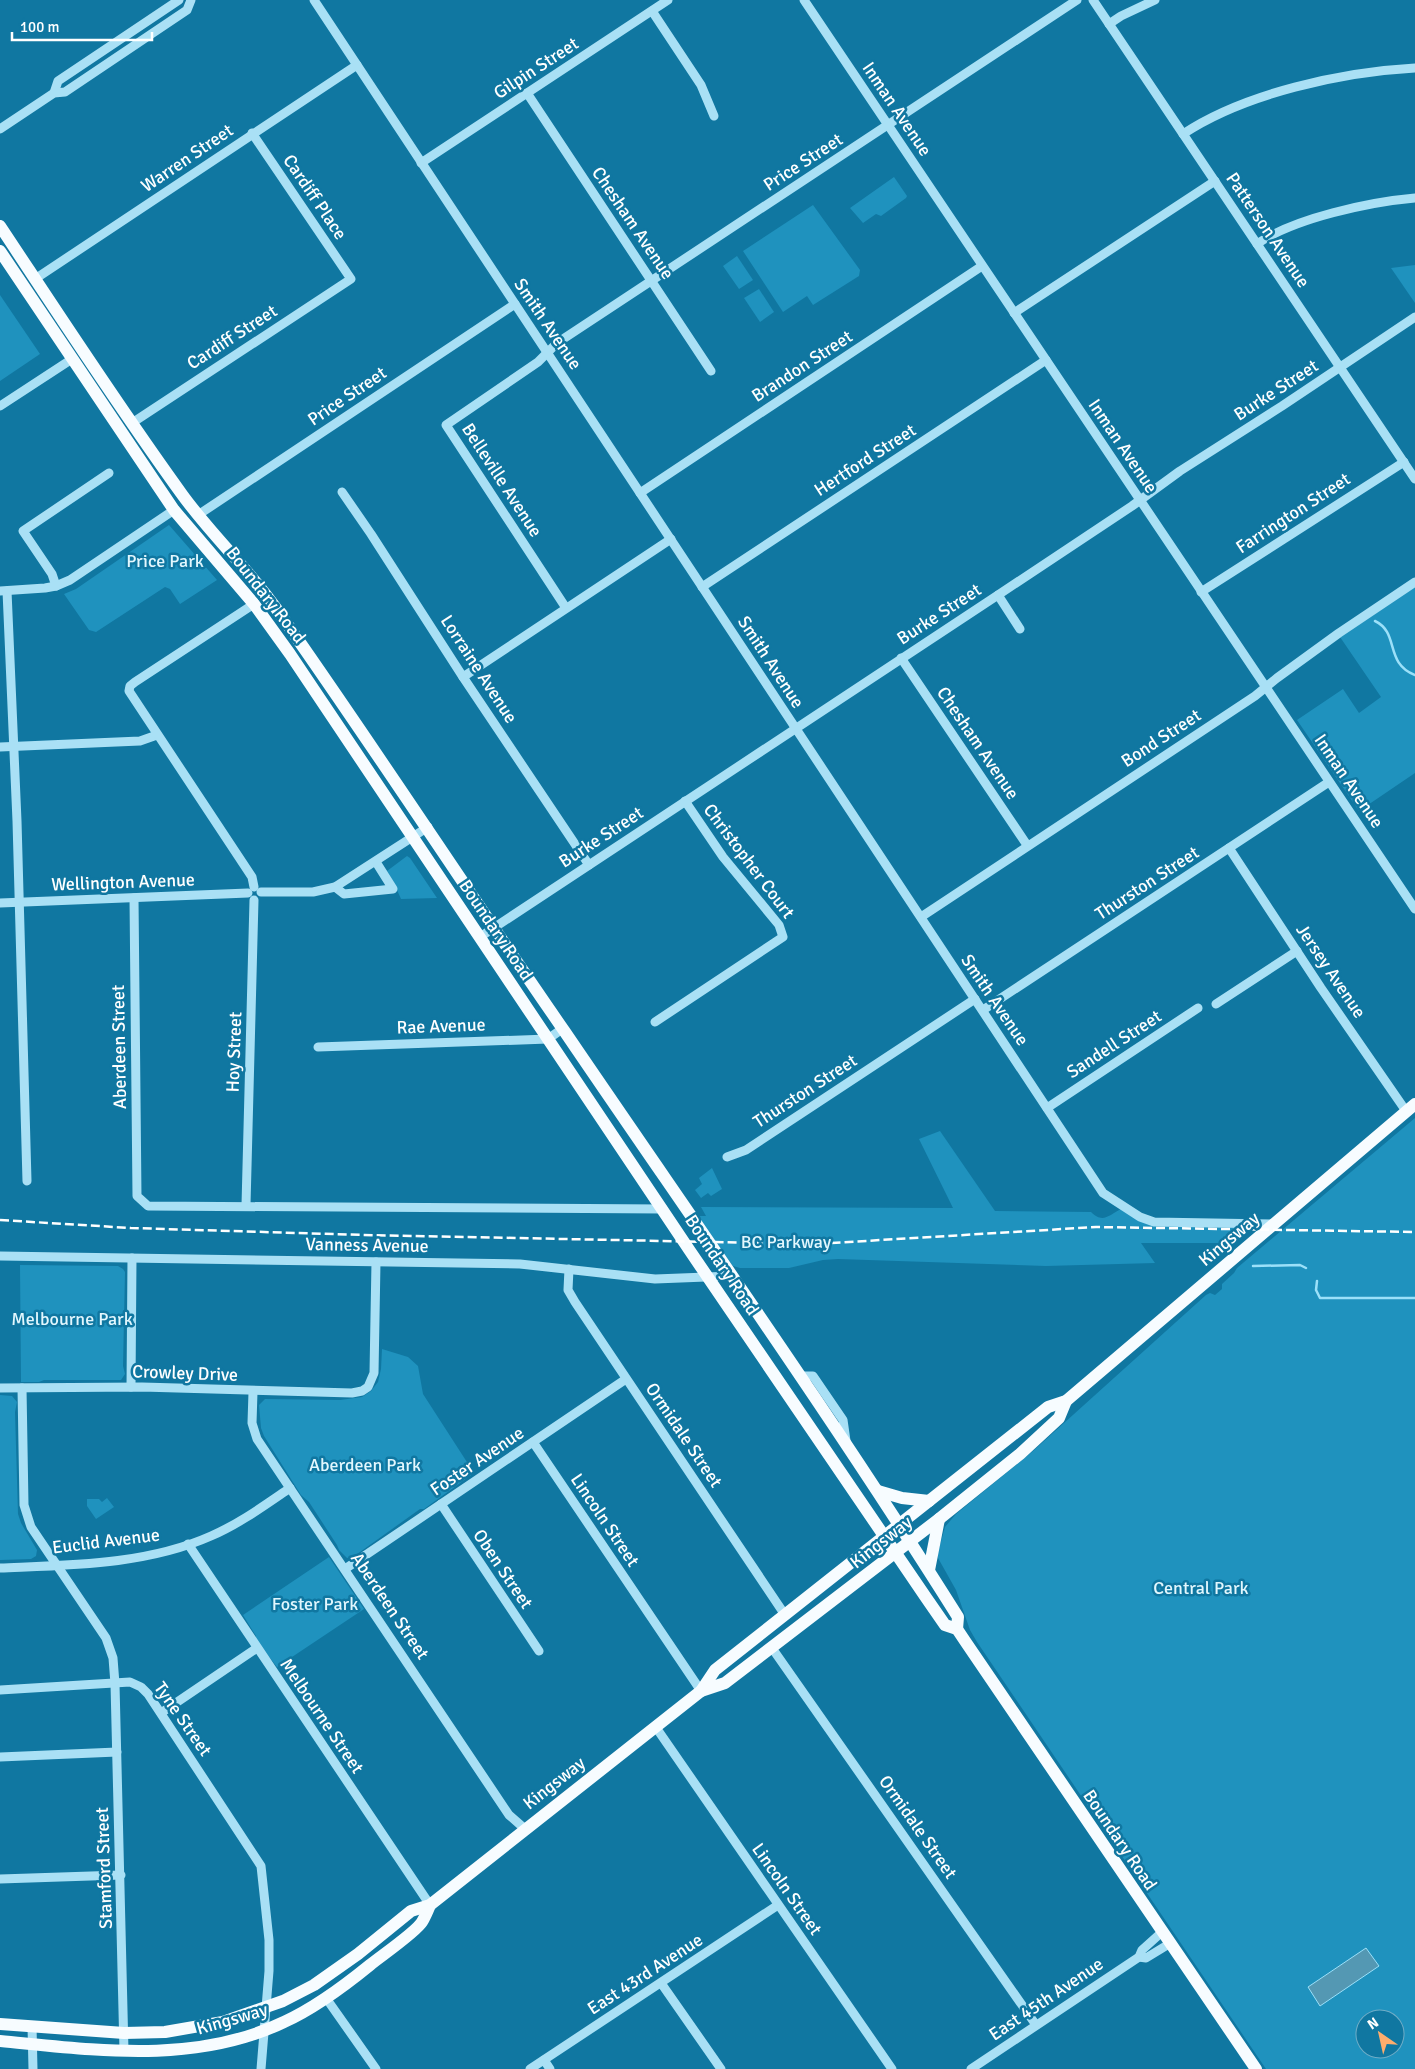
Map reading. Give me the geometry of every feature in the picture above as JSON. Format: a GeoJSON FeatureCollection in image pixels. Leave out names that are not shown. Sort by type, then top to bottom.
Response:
{"type":"FeatureCollection","features":[{"type":"Feature","properties":{"kind":"main road","name":"Boundary Road"},"geometry":{"type":"LineString","coordinates":[[0,226],[132,423],[198,515],[274,605],[428,828],[562,1029],[878,1491],[958,1617],[957,1629]]}},
{"type":"Feature","properties":{"kind":"main road","name":"Boundary Road"},"geometry":{"type":"LineString","coordinates":[[0,251],[174,510],[254,604],[290,654],[412,838],[895,1552],[945,1625],[957,1629],[1169,1944],[1256,2069]]}},
{"type":"Feature","properties":{"kind":"main road"},"geometry":{"type":"LineString","coordinates":[[174,510],[184,512],[198,526],[216,538]]}},
{"type":"Feature","properties":{"kind":"main road","name":"Kingsway"},"geometry":{"type":"LineString","coordinates":[[0,2024],[124,2033],[166,2032],[223,2022],[267,2007],[314,1985],[358,1954],[411,1911],[430,1905],[701,1691],[725,1683],[939,1519],[1020,1454],[1059,1418],[1066,1402],[1410,1107]]}},
{"type":"Feature","properties":{"kind":"main road","name":"Kingsway"},"geometry":{"type":"LineString","coordinates":[[701,1691],[715,1670],[1048,1406],[1066,1402]]}},
{"type":"Feature","properties":{"kind":"main road"},"geometry":{"type":"LineString","coordinates":[[878,1491],[902,1498],[929,1501]]}},
{"type":"Feature","properties":{"kind":"main road"},"geometry":{"type":"LineString","coordinates":[[929,1570],[939,1519]]}},
{"type":"Feature","properties":{"kind":"main road","name":"Kingsway"},"geometry":{"type":"LineString","coordinates":[[0,2041],[124,2051],[167,2051],[209,2046],[239,2039],[284,2023],[355,1978],[422,1923],[430,1905]]}},
{"type":"Feature","properties":{"kind":"street"},"geometry":{"type":"LineString","coordinates":[[54,93],[58,81],[179,0]]}},
{"type":"Feature","properties":{"kind":"street"},"geometry":{"type":"LineString","coordinates":[[0,129],[54,93],[65,92],[179,16],[187,10],[191,0]]}},
{"type":"Feature","properties":{"kind":"street","name":"Smith Avenue"},"geometry":{"type":"LineString","coordinates":[[314,0],[1103,1193],[1109,1199],[1140,1217],[1154,1222],[1273,1224]]}},
{"type":"Feature","properties":{"kind":"street","name":"Gilpin Street"},"geometry":{"type":"LineString","coordinates":[[421,163],[668,0]]}},
{"type":"Feature","properties":{"kind":"street","name":"Inman Avenue"},"geometry":{"type":"LineString","coordinates":[[804,0],[1415,909]]}},
{"type":"Feature","properties":{"kind":"street","name":"Price Street"},"geometry":{"type":"LineString","coordinates":[[547,352],[557,343],[1078,0]]}},
{"type":"Feature","properties":{"kind":"street","name":"Patterson Avenue"},"geometry":{"type":"LineString","coordinates":[[1093,0],[1415,479]]}},
{"type":"Feature","properties":{"kind":"street"},"geometry":{"type":"LineString","coordinates":[[1109,24],[1154,0]]}},
{"type":"Feature","properties":{"kind":"street"},"geometry":{"type":"LineString","coordinates":[[652,10],[701,85],[714,116]]}},
{"type":"Feature","properties":{"kind":"street","name":"Warren Street"},"geometry":{"type":"LineString","coordinates":[[36,279],[252,133],[357,65]]}},
{"type":"Feature","properties":{"kind":"street"},"geometry":{"type":"LineString","coordinates":[[1183,134],[1221,114],[1261,98],[1302,86],[1366,72],[1415,68]]}},
{"type":"Feature","properties":{"kind":"street","name":"Chesham Avenue"},"geometry":{"type":"LineString","coordinates":[[527,93],[711,371]]}},
{"type":"Feature","properties":{"kind":"street","name":"Cardiff Place"},"geometry":{"type":"LineString","coordinates":[[252,133],[351,279]]}},
{"type":"Feature","properties":{"kind":"street"},"geometry":{"type":"LineString","coordinates":[[1014,313],[1215,181]]}},
{"type":"Feature","properties":{"kind":"street"},"geometry":{"type":"LineString","coordinates":[[1257,244],[1268,236],[1326,215],[1378,202],[1415,198]]}},
{"type":"Feature","properties":{"kind":"street","name":"Brandon Street"},"geometry":{"type":"LineString","coordinates":[[640,493],[982,266]]}},
{"type":"Feature","properties":{"kind":"street","name":"Cardiff Street"},"geometry":{"type":"LineString","coordinates":[[132,423],[351,279]]}},
{"type":"Feature","properties":{"kind":"street","name":"Price Street"},"geometry":{"type":"LineString","coordinates":[[198,515],[515,304]]}},
{"type":"Feature","properties":{"kind":"street","name":"Burke Street"},"geometry":{"type":"LineString","coordinates":[[480,937],[998,595],[1415,316]]}},
{"type":"Feature","properties":{"kind":"street","name":"Belleville Avenue"},"geometry":{"type":"LineString","coordinates":[[547,352],[538,362],[446,425],[566,608]]}},
{"type":"Feature","properties":{"kind":"street"},"geometry":{"type":"LineString","coordinates":[[0,406],[72,359]]}},
{"type":"Feature","properties":{"kind":"street","name":"Hertford Street"},"geometry":{"type":"LineString","coordinates":[[702,587],[1046,360]]}},
{"type":"Feature","properties":{"kind":"street","name":"Farrington Street"},"geometry":{"type":"LineString","coordinates":[[1201,592],[1404,462]]}},
{"type":"Feature","properties":{"kind":"street"},"geometry":{"type":"LineString","coordinates":[[56,586],[52,574],[23,531],[109,473]]}},
{"type":"Feature","properties":{"kind":"street","name":"Lorraine Avenue"},"geometry":{"type":"LineString","coordinates":[[342,492],[372,534],[463,677],[589,865]]}},
{"type":"Feature","properties":{"kind":"street"},"geometry":{"type":"LineString","coordinates":[[28,1180],[14,747],[3,591],[56,586],[70,580],[174,510]]}},
{"type":"Feature","properties":{"kind":"street"},"geometry":{"type":"LineString","coordinates":[[463,677],[671,539]]}},
{"type":"Feature","properties":{"kind":"street","name":"Bond Street"},"geometry":{"type":"LineString","coordinates":[[921,917],[1026,845],[1196,735],[1266,687],[1346,628],[1415,582]]}},
{"type":"Feature","properties":{"kind":"street"},"geometry":{"type":"LineString","coordinates":[[998,595],[1020,629]]}},
{"type":"Feature","properties":{"kind":"street","name":"Hoy Street"},"geometry":{"type":"LineString","coordinates":[[246,1206],[254,893],[252,876],[130,695],[129,688],[132,684],[254,604]]}},
{"type":"Feature","properties":{"kind":"street","name":"Chesham Avenue"},"geometry":{"type":"LineString","coordinates":[[902,658],[1026,845]]}},
{"type":"Feature","properties":{"kind":"street"},"geometry":{"type":"LineString","coordinates":[[0,747],[140,741],[157,735]]}},
{"type":"Feature","properties":{"kind":"street","name":"Thurston Street"},"geometry":{"type":"LineString","coordinates":[[983,1010],[1329,782]]}},
{"type":"Feature","properties":{"kind":"street","name":"Christopher Court"},"geometry":{"type":"LineString","coordinates":[[655,1022],[783,937],[779,925],[717,850],[685,802]]}},
{"type":"Feature","properties":{"kind":"street","name":"Wellington Avenue"},"geometry":{"type":"LineString","coordinates":[[0,903],[313,892],[334,888],[428,828]]}},
{"type":"Feature","properties":{"kind":"street","name":"Jersey Avenue"},"geometry":{"type":"LineString","coordinates":[[1229,848],[1297,951],[1410,1107]]}},
{"type":"Feature","properties":{"kind":"street","name":"Wellington Avenue"},"geometry":{"type":"LineString","coordinates":[[334,888],[344,894],[393,889],[376,862]]}},
{"type":"Feature","properties":{"kind":"street","name":"Aberdeen Street"},"geometry":{"type":"LineString","coordinates":[[134,898],[137,1196],[148,1206],[246,1206]]}},
{"type":"Feature","properties":{"kind":"street"},"geometry":{"type":"LineString","coordinates":[[1216,1004],[1297,951]]}},
{"type":"Feature","properties":{"kind":"street","name":"Thurston Street"},"geometry":{"type":"LineString","coordinates":[[727,1157],[746,1150],[975,999]]}},
{"type":"Feature","properties":{"kind":"street","name":"Sandell Street"},"geometry":{"type":"LineString","coordinates":[[1047,1108],[1198,1008]]}},
{"type":"Feature","properties":{"kind":"street"},"geometry":{"type":"LineString","coordinates":[[548,1038],[562,1029]]}},
{"type":"Feature","properties":{"kind":"street","name":"Rae Avenue"},"geometry":{"type":"LineString","coordinates":[[318,1047],[548,1038]]}},
{"type":"Feature","properties":{"kind":"street"},"geometry":{"type":"LineString","coordinates":[[246,1206],[663,1209]]}},
{"type":"Feature","properties":{"kind":"street","name":"Vanness Avenue"},"geometry":{"type":"LineString","coordinates":[[0,1256],[520,1264],[655,1279],[732,1276]]}},
{"type":"Feature","properties":{"kind":"street"},"geometry":{"type":"LineString","coordinates":[[131,1388],[132,1258]]}},
{"type":"Feature","properties":{"kind":"street","name":"Crowley Drive"},"geometry":{"type":"LineString","coordinates":[[0,1388],[131,1388],[352,1393],[362,1391],[368,1387],[374,1373],[376,1262]]}},
{"type":"Feature","properties":{"kind":"street","name":"Ormidale Street"},"geometry":{"type":"LineString","coordinates":[[569,1269],[568,1284],[570,1295],[785,1615]]}},
{"type":"Feature","properties":{"kind":"street","name":"Foster Avenue"},"geometry":{"type":"LineString","coordinates":[[345,1569],[626,1378]]}},
{"type":"Feature","properties":{"kind":"street"},"geometry":{"type":"LineString","coordinates":[[22,1388],[24,1505],[31,1527],[106,1638],[113,1658],[115,1684]]}},
{"type":"Feature","properties":{"kind":"street","name":"Aberdeen Street"},"geometry":{"type":"LineString","coordinates":[[253,1392],[252,1423],[254,1432],[509,1814],[525,1829]]}},
{"type":"Feature","properties":{"kind":"street","name":"Lincoln Street"},"geometry":{"type":"LineString","coordinates":[[533,1442],[701,1691]]}},
{"type":"Feature","properties":{"kind":"street","name":"Euclid Avenue"},"geometry":{"type":"LineString","coordinates":[[0,1568],[132,1558],[188,1544],[211,1536],[234,1524],[290,1488]]}},
{"type":"Feature","properties":{"kind":"street","name":"Oben Street"},"geometry":{"type":"LineString","coordinates":[[441,1504],[539,1651]]}},
{"type":"Feature","properties":{"kind":"street","name":"Melbourne Street"},"geometry":{"type":"LineString","coordinates":[[188,1544],[430,1905]]}},
{"type":"Feature","properties":{"kind":"street"},"geometry":{"type":"LineString","coordinates":[[161,1713],[257,1648]]}},
{"type":"Feature","properties":{"kind":"street","name":"Ormidale Street"},"geometry":{"type":"LineString","coordinates":[[772,1648],[1036,2025]]}},
{"type":"Feature","properties":{"kind":"street","name":"Tyne Street"},"geometry":{"type":"LineString","coordinates":[[0,1690],[130,1682],[141,1687],[161,1713],[261,1866],[269,1940],[269,1987],[261,2069]]}},
{"type":"Feature","properties":{"kind":"street","name":"Stamford Street"},"geometry":{"type":"LineString","coordinates":[[115,1684],[124,2051]]}},
{"type":"Feature","properties":{"kind":"street","name":"Lincoln Street"},"geometry":{"type":"LineString","coordinates":[[655,1726],[892,2069]]}},
{"type":"Feature","properties":{"kind":"street"},"geometry":{"type":"LineString","coordinates":[[0,1757],[117,1752]]}},
{"type":"Feature","properties":{"kind":"street"},"geometry":{"type":"LineString","coordinates":[[0,1879],[121,1875]]}},
{"type":"Feature","properties":{"kind":"street","name":"East 43rd Avenue"},"geometry":{"type":"LineString","coordinates":[[530,2069],[778,1905]]}},
{"type":"Feature","properties":{"kind":"street","name":"East 45th Avenue"},"geometry":{"type":"LineString","coordinates":[[970,2069],[1139,1957],[1142,1950],[1162,1932]]}},
{"type":"Feature","properties":{"kind":"street","name":"East 45th Avenue"},"geometry":{"type":"LineString","coordinates":[[1139,1957],[1146,1958],[1169,1944]]}},
{"type":"Feature","properties":{"kind":"street"},"geometry":{"type":"LineString","coordinates":[[661,1983],[720,2069]]}},
{"type":"Feature","properties":{"kind":"street"},"geometry":{"type":"LineString","coordinates":[[326,1998],[376,2069]]}},
{"type":"Feature","properties":{"kind":"street"},"geometry":{"type":"LineString","coordinates":[[32,2026],[33,2069]]}},
{"type":"Feature","properties":{"kind":"street"},"geometry":{"type":"LineString","coordinates":[[544,2060],[550,2069]]}},
{"type":"Feature","properties":{"kind":"green space"},"geometry":{"type":"Polygon","coordinates":[[[894,177],[907,196],[906,198],[881,216],[876,214],[863,223],[850,208],[894,177]]]}},
{"type":"Feature","properties":{"kind":"green space"},"geometry":{"type":"Polygon","coordinates":[[[813,205],[860,270],[859,276],[813,305],[807,296],[783,312],[743,251],[813,205]]]}},
{"type":"Feature","properties":{"kind":"green space"},"geometry":{"type":"Polygon","coordinates":[[[737,256],[753,280],[739,289],[723,266],[737,256]]]}},
{"type":"Feature","properties":{"kind":"green space"},"geometry":{"type":"Polygon","coordinates":[[[1415,265],[1415,303],[1391,268],[1415,265]]]}},
{"type":"Feature","properties":{"kind":"green space"},"geometry":{"type":"Polygon","coordinates":[[[759,289],[774,312],[760,322],[744,298],[759,289]]]}},
{"type":"Feature","properties":{"kind":"green space"},"geometry":{"type":"Polygon","coordinates":[[[0,295],[40,354],[0,381],[0,295]]]}},
{"type":"Feature","properties":{"kind":"green space","name":"Price Park"},"geometry":{"type":"Polygon","coordinates":[[[169,525],[217,580],[180,604],[170,589],[165,587],[96,632],[89,630],[64,594],[76,589],[169,525]]]}},
{"type":"Feature","properties":{"kind":"green space"},"geometry":{"type":"Polygon","coordinates":[[[1415,587],[1415,773],[1359,811],[1297,720],[1343,689],[1359,713],[1381,697],[1340,637],[1415,587]]]}},
{"type":"Feature","properties":{"kind":"green space"},"geometry":{"type":"Polygon","coordinates":[[[407,856],[437,898],[401,899],[387,871],[407,856]]]}},
{"type":"Feature","properties":{"kind":"green space","name":"Central Park"},"geometry":{"type":"Polygon","coordinates":[[[1415,1118],[1415,2069],[1266,2069],[977,1642],[970,1630],[956,1590],[938,1558],[945,1527],[956,1514],[1033,1451],[1206,1295],[1210,1293],[1215,1295],[1222,1289],[1222,1284],[1237,1268],[1415,1118]]]}},
{"type":"Feature","properties":{"kind":"green space","name":"BC Parkway"},"geometry":{"type":"Polygon","coordinates":[[[940,1131],[995,1211],[1091,1212],[1095,1216],[1103,1218],[1121,1209],[1147,1224],[1245,1228],[1228,1243],[1141,1243],[1155,1263],[1046,1266],[838,1259],[823,1260],[789,1268],[740,1268],[733,1266],[697,1216],[706,1216],[701,1207],[953,1208],[919,1139],[940,1131]]]}},
{"type":"Feature","properties":{"kind":"green space"},"geometry":{"type":"Polygon","coordinates":[[[712,1168],[722,1189],[711,1196],[708,1193],[701,1198],[695,1190],[702,1184],[699,1178],[712,1168]]]}},
{"type":"Feature","properties":{"kind":"green space","name":"Melbourne Park"},"geometry":{"type":"Polygon","coordinates":[[[20,1265],[118,1266],[123,1269],[125,1272],[123,1366],[125,1374],[121,1380],[44,1380],[39,1382],[21,1382],[20,1265]]]}},
{"type":"Feature","properties":{"kind":"green space","name":"Aberdeen Park"},"geometry":{"type":"Polygon","coordinates":[[[382,1349],[408,1357],[418,1366],[423,1394],[474,1473],[353,1557],[347,1558],[339,1550],[309,1502],[301,1495],[264,1436],[261,1428],[259,1405],[265,1399],[340,1400],[362,1397],[371,1391],[378,1382],[382,1349]]]}},
{"type":"Feature","properties":{"kind":"green space"},"geometry":{"type":"Polygon","coordinates":[[[0,1395],[12,1396],[17,1402],[15,1412],[18,1514],[21,1523],[37,1550],[36,1556],[31,1559],[0,1560],[0,1395]]]}},
{"type":"Feature","properties":{"kind":"green space"},"geometry":{"type":"Polygon","coordinates":[[[107,1498],[114,1507],[96,1519],[87,1506],[87,1499],[99,1499],[102,1502],[107,1498]]]}},
{"type":"Feature","properties":{"kind":"green space","name":"Foster Park"},"geometry":{"type":"Polygon","coordinates":[[[329,1557],[364,1609],[277,1667],[256,1640],[256,1636],[243,1615],[329,1557]]]}},
{"type":"Feature","properties":{"kind":"shaded area"},"geometry":{"type":"Polygon","coordinates":[[[1366,1948],[1379,1966],[1320,2006],[1308,1987],[1366,1948]]]}},
{"type":"Feature","properties":{"kind":"waterway"},"geometry":{"type":"LineString","coordinates":[[1375,621],[1383,626],[1399,663],[1405,670],[1415,675]]}},
{"type":"Feature","properties":{"kind":"waterway"},"geometry":{"type":"LineString","coordinates":[[1253,1266],[1300,1265],[1306,1268]]}},
{"type":"Feature","properties":{"kind":"waterway"},"geometry":{"type":"LineString","coordinates":[[1317,1281],[1316,1290],[1320,1298],[1415,1298]]}},
{"type":"Feature","properties":{"kind":"railway"},"geometry":{"type":"LineString","coordinates":[[0,1220],[131,1228],[364,1235],[815,1244],[1096,1227],[1415,1232]]}}]}
